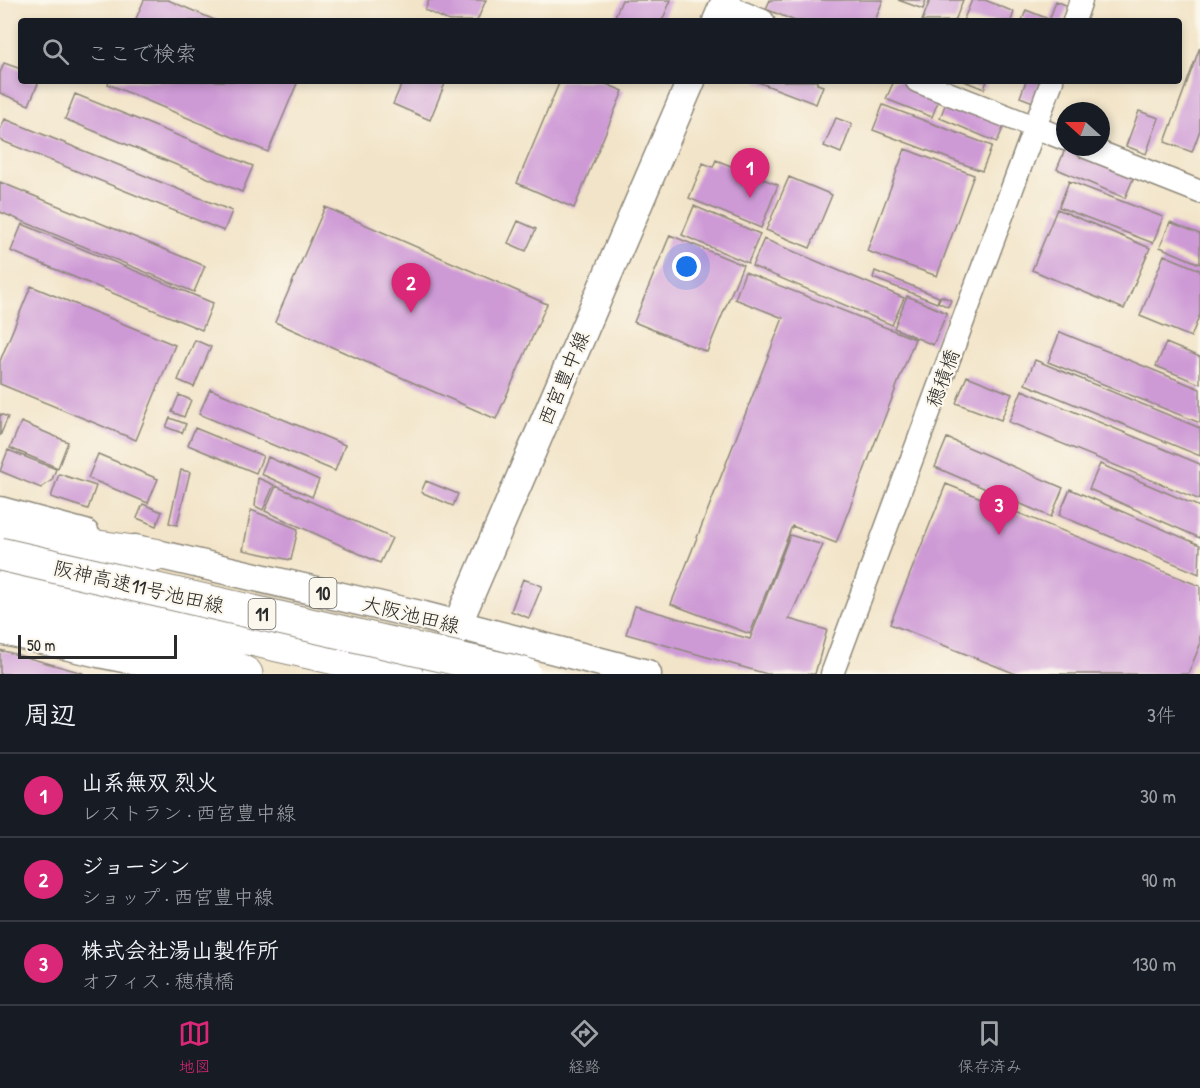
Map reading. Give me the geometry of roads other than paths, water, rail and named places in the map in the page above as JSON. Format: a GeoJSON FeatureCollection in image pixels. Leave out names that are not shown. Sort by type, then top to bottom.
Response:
{"type":"FeatureCollection","features":[{"type":"Feature","properties":{"kind":"highway"},"geometry":{"type":"LineString","coordinates":[[0,531],[155,555]]}},
{"type":"Feature","properties":{"kind":"highway","name":"阪神高速11号池田線"},"geometry":{"type":"LineString","coordinates":[[0,554],[524,674]]}},
{"type":"Feature","properties":{"kind":"highway","name":"阪神高速11号池田線"},"geometry":{"type":"LineString","coordinates":[[0,582],[406,674]]}},
{"type":"Feature","properties":{"kind":"highway"},"geometry":{"type":"LineString","coordinates":[[0,611],[217,659],[246,674]]}},
{"type":"Feature","properties":{"kind":"main road","name":"西宮豊中線"},"geometry":{"type":"LineString","coordinates":[[436,674],[690,84]]}},
{"type":"Feature","properties":{"kind":"main road","name":"大阪池田線"},"geometry":{"type":"LineString","coordinates":[[0,512],[37,520],[155,555],[424,616],[647,674]]}},
{"type":"Feature","properties":{"kind":"main road"},"geometry":{"type":"LineString","coordinates":[[0,630],[202,674]]}},
{"type":"Feature","properties":{"kind":"street"},"geometry":{"type":"LineString","coordinates":[[1075,18],[1081,0]]}},
{"type":"Feature","properties":{"kind":"street"},"geometry":{"type":"LineString","coordinates":[[722,9],[754,18]]}},
{"type":"Feature","properties":{"kind":"street"},"geometry":{"type":"LineString","coordinates":[[925,84],[1056,135]]}},
{"type":"Feature","properties":{"kind":"street","name":"穂積橋"},"geometry":{"type":"LineString","coordinates":[[832,674],[1051,84]]}},
{"type":"Feature","properties":{"kind":"street"},"geometry":{"type":"LineString","coordinates":[[1109,156],[1200,192]]}},
{"type":"Feature","properties":{"kind":"place","name":"山系無双 烈火"},"geometry":{"type":"Point","coordinates":[750,198]}},
{"type":"Feature","properties":{"kind":"place","name":"ジョーシン"},"geometry":{"type":"Point","coordinates":[411,313]}},
{"type":"Feature","properties":{"kind":"place","name":"株式会社湯山製作所"},"geometry":{"type":"Point","coordinates":[999,535]}}]}
